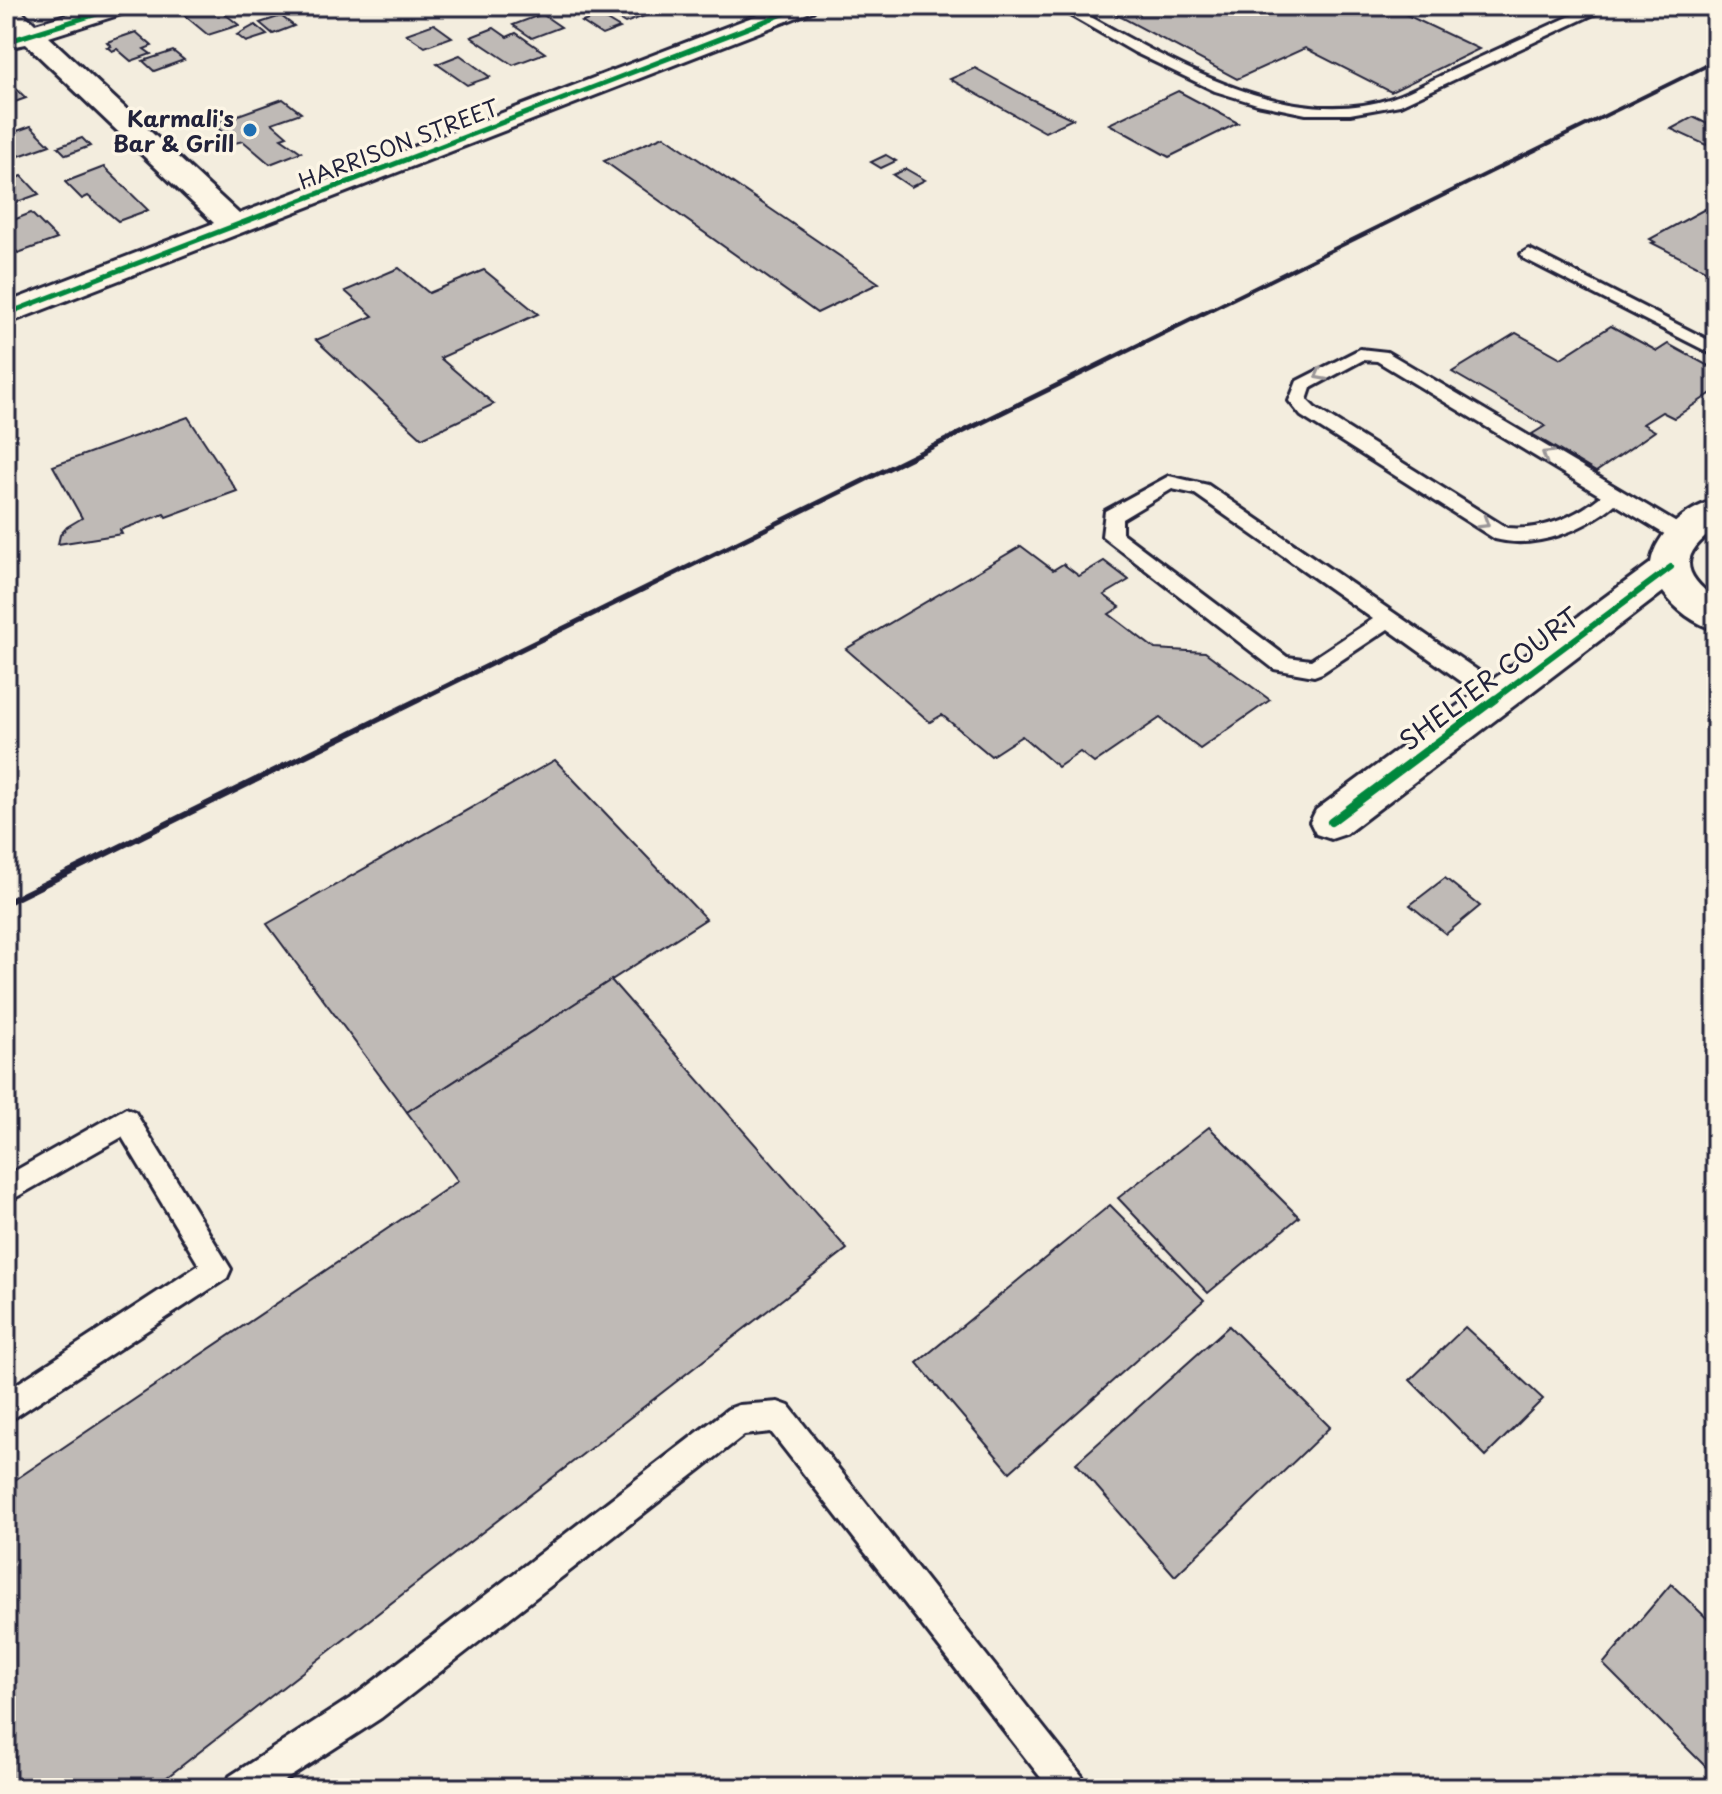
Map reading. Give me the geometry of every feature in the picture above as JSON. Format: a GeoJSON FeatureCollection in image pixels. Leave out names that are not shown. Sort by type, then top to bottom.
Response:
{"type":"FeatureCollection","features":[{"type":"Feature","properties":{"kind":"street"},"geometry":{"type":"LineString","coordinates":[[18,38],[122,6]]}},
{"type":"Feature","properties":{"kind":"street","name":"HARRISON STREET"},"geometry":{"type":"LineString","coordinates":[[6,314],[799,7]]}},
{"type":"Feature","properties":{"kind":"street"},"geometry":{"type":"LineString","coordinates":[[6,11],[18,38],[234,225]]}},
{"type":"Feature","properties":{"kind":"street","name":"SHELTER COURT"},"geometry":{"type":"LineString","coordinates":[[1331,822],[1498,696],[1677,551],[1716,512]]}},
{"type":"Feature","properties":{"kind":"street"},"geometry":{"type":"LineString","coordinates":[[1677,551],[1679,586],[1697,605],[1716,617]]}},
{"type":"Feature","properties":{"kind":"lane"},"geometry":{"type":"LineString","coordinates":[[1061,6],[1225,91],[1266,103],[1314,111],[1373,108],[1395,102],[1604,6]]}},
{"type":"Feature","properties":{"kind":"lane"},"geometry":{"type":"LineString","coordinates":[[1529,254],[1716,351]]}},
{"type":"Feature","properties":{"kind":"lane"},"geometry":{"type":"LineString","coordinates":[[1614,495],[1597,511],[1552,530],[1522,538],[1502,534],[1308,412],[1298,401],[1303,385],[1360,354],[1381,356],[1614,495],[1677,551]]}},
{"type":"Feature","properties":{"kind":"lane"},"geometry":{"type":"LineString","coordinates":[[1388,619],[1314,668],[1282,664],[1112,536],[1112,516],[1169,482],[1201,489],[1388,619],[1498,696]]}},
{"type":"Feature","properties":{"kind":"lane"},"geometry":{"type":"LineString","coordinates":[[6,1190],[126,1120],[217,1269],[6,1408]]}},
{"type":"Feature","properties":{"kind":"lane"},"geometry":{"type":"LineString","coordinates":[[242,1788],[369,1706],[739,1420],[778,1417],[1070,1788]]}},
{"type":"Feature","properties":{"kind":"building"},"geometry":{"type":"Polygon","coordinates":[[[215,6],[239,25],[208,35],[184,15],[215,6]]]}},
{"type":"Feature","properties":{"kind":"building"},"geometry":{"type":"Polygon","coordinates":[[[620,6],[651,6],[659,11],[625,23],[607,12],[620,6]]]}},
{"type":"Feature","properties":{"kind":"building"},"geometry":{"type":"Polygon","coordinates":[[[1114,6],[1388,6],[1479,49],[1391,92],[1305,48],[1237,79],[1106,9],[1114,6]]]}},
{"type":"Feature","properties":{"kind":"building"},"geometry":{"type":"Polygon","coordinates":[[[542,14],[561,27],[532,38],[513,25],[542,14]]]}},
{"type":"Feature","properties":{"kind":"building"},"geometry":{"type":"Polygon","coordinates":[[[281,16],[294,26],[273,34],[260,23],[281,16]]]}},
{"type":"Feature","properties":{"kind":"building"},"geometry":{"type":"Polygon","coordinates":[[[600,16],[620,28],[602,35],[582,22],[600,16]]]}},
{"type":"Feature","properties":{"kind":"building"},"geometry":{"type":"Polygon","coordinates":[[[434,24],[452,37],[425,47],[406,34],[434,24]]]}},
{"type":"Feature","properties":{"kind":"building"},"geometry":{"type":"Polygon","coordinates":[[[255,25],[267,35],[246,42],[237,35],[255,25]]]}},
{"type":"Feature","properties":{"kind":"building"},"geometry":{"type":"Polygon","coordinates":[[[494,28],[507,37],[516,33],[545,53],[513,65],[471,37],[494,28]]]}},
{"type":"Feature","properties":{"kind":"building"},"geometry":{"type":"Polygon","coordinates":[[[136,32],[152,46],[144,49],[151,54],[131,61],[117,49],[112,51],[107,47],[111,46],[107,42],[136,32]]]}},
{"type":"Feature","properties":{"kind":"building"},"geometry":{"type":"Polygon","coordinates":[[[173,51],[184,60],[154,71],[143,61],[173,51]]]}},
{"type":"Feature","properties":{"kind":"building"},"geometry":{"type":"Polygon","coordinates":[[[460,55],[490,77],[467,85],[437,64],[460,55]]]}},
{"type":"Feature","properties":{"kind":"building"},"geometry":{"type":"Polygon","coordinates":[[[975,68],[1073,119],[1045,132],[950,79],[975,68]]]}},
{"type":"Feature","properties":{"kind":"building"},"geometry":{"type":"Polygon","coordinates":[[[8,81],[26,98],[6,105],[8,81]]]}},
{"type":"Feature","properties":{"kind":"building"},"geometry":{"type":"Polygon","coordinates":[[[1178,91],[1238,123],[1169,157],[1109,124],[1178,91]]]}},
{"type":"Feature","properties":{"kind":"building","name":"Karmali's Bar & Grill"},"geometry":{"type":"Polygon","coordinates":[[[283,99],[301,113],[272,123],[287,136],[281,138],[301,152],[270,164],[243,141],[235,143],[213,124],[283,99]]]}},
{"type":"Feature","properties":{"kind":"building"},"geometry":{"type":"Polygon","coordinates":[[[1693,117],[1716,128],[1716,140],[1706,145],[1671,129],[1693,117]]]}},
{"type":"Feature","properties":{"kind":"building"},"geometry":{"type":"Polygon","coordinates":[[[31,126],[50,145],[16,157],[6,147],[6,135],[31,126]]]}},
{"type":"Feature","properties":{"kind":"building"},"geometry":{"type":"Polygon","coordinates":[[[664,136],[879,283],[817,313],[604,161],[664,136]]]}},
{"type":"Feature","properties":{"kind":"building"},"geometry":{"type":"Polygon","coordinates":[[[82,138],[90,146],[66,155],[58,147],[82,138]]]}},
{"type":"Feature","properties":{"kind":"building"},"geometry":{"type":"Polygon","coordinates":[[[886,155],[896,161],[881,168],[871,162],[886,155]]]}},
{"type":"Feature","properties":{"kind":"building"},"geometry":{"type":"Polygon","coordinates":[[[104,167],[148,210],[118,221],[88,196],[82,199],[65,182],[104,167]]]}},
{"type":"Feature","properties":{"kind":"building"},"geometry":{"type":"Polygon","coordinates":[[[906,169],[925,180],[911,187],[893,175],[906,169]]]}},
{"type":"Feature","properties":{"kind":"building"},"geometry":{"type":"Polygon","coordinates":[[[22,176],[39,194],[6,206],[6,182],[22,176]]]}},
{"type":"Feature","properties":{"kind":"building"},"geometry":{"type":"Polygon","coordinates":[[[1705,209],[1716,215],[1716,267],[1709,272],[1652,243],[1655,242],[1650,239],[1705,209]]]}},
{"type":"Feature","properties":{"kind":"building"},"geometry":{"type":"Polygon","coordinates":[[[31,213],[57,239],[18,253],[6,240],[6,223],[31,213]]]}},
{"type":"Feature","properties":{"kind":"building"},"geometry":{"type":"Polygon","coordinates":[[[399,268],[429,293],[484,270],[538,314],[440,358],[494,404],[422,438],[316,340],[373,316],[345,291],[399,268]]]}},
{"type":"Feature","properties":{"kind":"building"},"geometry":{"type":"Polygon","coordinates":[[[1611,326],[1657,351],[1668,344],[1716,370],[1716,390],[1674,418],[1662,412],[1643,424],[1655,431],[1596,472],[1532,434],[1545,426],[1452,372],[1516,333],[1561,358],[1611,326]]]}},
{"type":"Feature","properties":{"kind":"building"},"geometry":{"type":"Polygon","coordinates":[[[188,417],[237,491],[120,530],[122,534],[58,544],[60,535],[67,527],[82,518],[53,466],[188,417]]]}},
{"type":"Feature","properties":{"kind":"building"},"geometry":{"type":"Polygon","coordinates":[[[1021,546],[1053,570],[1063,564],[1079,576],[1104,561],[1129,580],[1104,595],[1120,607],[1109,614],[1155,649],[1205,652],[1270,700],[1200,749],[1160,718],[1094,763],[1080,752],[1058,767],[1022,736],[991,756],[942,715],[930,722],[846,649],[1021,546]]]}},
{"type":"Feature","properties":{"kind":"building"},"geometry":{"type":"Polygon","coordinates":[[[555,760],[706,919],[407,1112],[267,924],[555,760]]]}},
{"type":"Feature","properties":{"kind":"building"},"geometry":{"type":"Polygon","coordinates":[[[1445,878],[1480,906],[1446,934],[1410,905],[1445,878]]]}},
{"type":"Feature","properties":{"kind":"building"},"geometry":{"type":"Polygon","coordinates":[[[611,980],[847,1249],[153,1788],[6,1788],[6,1486],[458,1181],[407,1112],[611,980]]]}},
{"type":"Feature","properties":{"kind":"building"},"geometry":{"type":"Polygon","coordinates":[[[1209,1127],[1299,1217],[1208,1293],[1118,1198],[1209,1127]]]}},
{"type":"Feature","properties":{"kind":"building"},"geometry":{"type":"Polygon","coordinates":[[[1110,1205],[1204,1300],[1010,1472],[917,1363],[1110,1205]]]}},
{"type":"Feature","properties":{"kind":"building"},"geometry":{"type":"Polygon","coordinates":[[[1229,1326],[1330,1427],[1175,1576],[1076,1463],[1229,1326]]]}},
{"type":"Feature","properties":{"kind":"building"},"geometry":{"type":"Polygon","coordinates":[[[1465,1327],[1543,1399],[1486,1456],[1410,1380],[1465,1327]]]}},
{"type":"Feature","properties":{"kind":"building"},"geometry":{"type":"Polygon","coordinates":[[[1671,1584],[1716,1627],[1716,1777],[1603,1664],[1671,1584]]]}},
{"type":"Feature","properties":{"kind":"railway"},"geometry":{"type":"LineString","coordinates":[[1206,312],[1716,61]]}},
{"type":"Feature","properties":{"kind":"railway"},"geometry":{"type":"LineString","coordinates":[[416,701],[1210,310]]}},
{"type":"Feature","properties":{"kind":"railway"},"geometry":{"type":"LineString","coordinates":[[6,903],[420,699]]}},
{"type":"Feature","properties":{"kind":"cycle path"},"geometry":{"type":"LineString","coordinates":[[6,42],[122,6]]}},
{"type":"Feature","properties":{"kind":"cycle path"},"geometry":{"type":"LineString","coordinates":[[6,314],[804,6]]}},
{"type":"Feature","properties":{"kind":"cycle path"},"geometry":{"type":"LineString","coordinates":[[1331,822],[1671,567]]}},
{"type":"Feature","properties":{"kind":"place","name":"Karmali's Bar & Grill"},"geometry":{"type":"Point","coordinates":[250,130]}}]}
